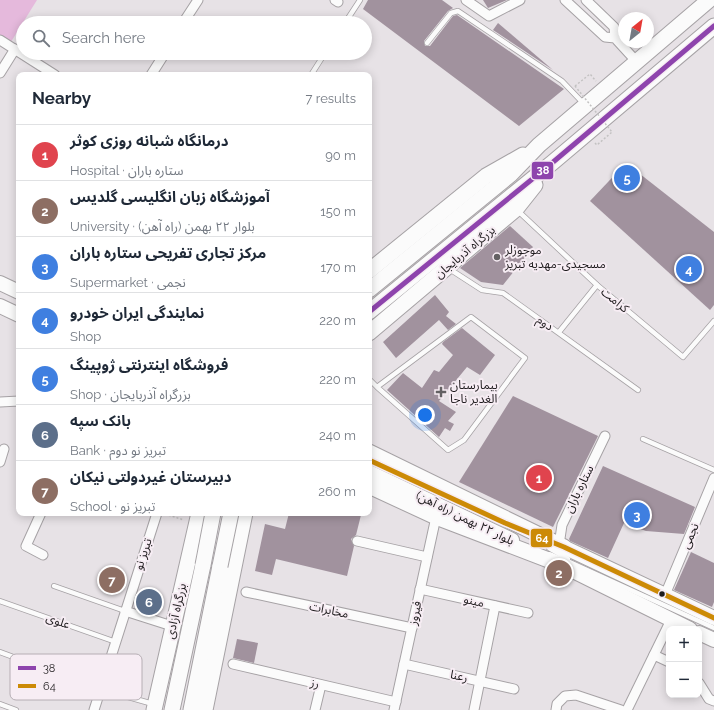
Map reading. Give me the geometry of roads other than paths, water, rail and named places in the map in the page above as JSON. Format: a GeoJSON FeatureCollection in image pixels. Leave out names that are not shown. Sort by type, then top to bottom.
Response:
{"type":"FeatureCollection","features":[{"type":"Feature","properties":{"kind":"highway"},"geometry":{"type":"LineString","coordinates":[[372,287],[510,175],[540,145],[585,105],[709,0]]}},
{"type":"Feature","properties":{"kind":"highway","name":"بزرگراه آذربایجان"},"geometry":{"type":"LineString","coordinates":[[372,310],[552,163],[714,26]]}},
{"type":"Feature","properties":{"kind":"highway"},"geometry":{"type":"LineString","coordinates":[[372,269],[486,176],[540,145]]}},
{"type":"Feature","properties":{"kind":"highway","name":"بزرگراه آذربایجان"},"geometry":{"type":"LineString","coordinates":[[376,320],[447,267],[516,209],[552,163]]}},
{"type":"Feature","properties":{"kind":"highway"},"geometry":{"type":"LineString","coordinates":[[372,453],[562,546]]}},
{"type":"Feature","properties":{"kind":"highway"},"geometry":{"type":"LineString","coordinates":[[372,487],[436,517],[559,564]]}},
{"type":"Feature","properties":{"kind":"highway","name":"بزرگراه آزادی"},"geometry":{"type":"LineString","coordinates":[[172,710],[212,516]]}},
{"type":"Feature","properties":{"kind":"highway"},"geometry":{"type":"LineString","coordinates":[[205,710],[227,567],[232,516]]}},
{"type":"Feature","properties":{"kind":"highway"},"geometry":{"type":"LineString","coordinates":[[191,710],[227,567],[244,516]]}},
{"type":"Feature","properties":{"kind":"highway","name":"بزرگراه آزادی"},"geometry":{"type":"LineString","coordinates":[[155,707],[197,518]]}},
{"type":"Feature","properties":{"kind":"highway"},"geometry":{"type":"LineString","coordinates":[[189,556],[200,551],[213,551],[224,556],[227,567]]}},
{"type":"Feature","properties":{"kind":"main road"},"geometry":{"type":"LineString","coordinates":[[0,306],[16,314]]}},
{"type":"Feature","properties":{"kind":"main road","name":"بلوار ۲۲ بهمن (راه آهن)"},"geometry":{"type":"LineString","coordinates":[[372,462],[503,529],[559,564],[684,626]]}},
{"type":"Feature","properties":{"kind":"main road","name":"بلوار ۲۲ بهمن (راه آهن)"},"geometry":{"type":"LineString","coordinates":[[372,473],[503,529],[562,546],[714,618]]}},
{"type":"Feature","properties":{"kind":"main road"},"geometry":{"type":"LineString","coordinates":[[702,634],[714,640]]}},
{"type":"Feature","properties":{"kind":"street"},"geometry":{"type":"LineString","coordinates":[[188,16],[198,0]]}},
{"type":"Feature","properties":{"kind":"street"},"geometry":{"type":"LineString","coordinates":[[466,0],[489,16],[520,0]]}},
{"type":"Feature","properties":{"kind":"street"},"geometry":{"type":"LineString","coordinates":[[565,0],[605,37],[614,38],[636,61]]}},
{"type":"Feature","properties":{"kind":"street"},"geometry":{"type":"LineString","coordinates":[[586,0],[614,27],[614,38]]}},
{"type":"Feature","properties":{"kind":"street"},"geometry":{"type":"LineString","coordinates":[[0,40],[15,49],[0,73]]}},
{"type":"Feature","properties":{"kind":"street"},"geometry":{"type":"LineString","coordinates":[[32,60],[50,72]]}},
{"type":"Feature","properties":{"kind":"street"},"geometry":{"type":"LineString","coordinates":[[153,72],[161,60]]}},
{"type":"Feature","properties":{"kind":"street"},"geometry":{"type":"LineString","coordinates":[[0,402],[16,402]]}},
{"type":"Feature","properties":{"kind":"street","name":"ستاره باران"},"geometry":{"type":"LineString","coordinates":[[562,546],[562,526],[605,436]]}},
{"type":"Feature","properties":{"kind":"street"},"geometry":{"type":"LineString","coordinates":[[0,462],[4,449]]}},
{"type":"Feature","properties":{"kind":"street","name":"نجمی"},"geometry":{"type":"LineString","coordinates":[[665,595],[714,478]]}},
{"type":"Feature","properties":{"kind":"street"},"geometry":{"type":"LineString","coordinates":[[40,516],[26,546],[43,555]]}},
{"type":"Feature","properties":{"kind":"street","name":"تبریز نو"},"geometry":{"type":"LineString","coordinates":[[112,654],[156,516]]}},
{"type":"Feature","properties":{"kind":"street","name":"فیروز"},"geometry":{"type":"LineString","coordinates":[[395,706],[436,517]]}},
{"type":"Feature","properties":{"kind":"street"},"geometry":{"type":"LineString","coordinates":[[357,541],[427,557]]}},
{"type":"Feature","properties":{"kind":"street","name":"مینو"},"geometry":{"type":"LineString","coordinates":[[420,589],[528,613]]}},
{"type":"Feature","properties":{"kind":"street","name":"مخابرات"},"geometry":{"type":"LineString","coordinates":[[246,592],[412,628]]}},
{"type":"Feature","properties":{"kind":"street"},"geometry":{"type":"LineString","coordinates":[[474,710],[495,606]]}},
{"type":"Feature","properties":{"kind":"street"},"geometry":{"type":"LineString","coordinates":[[125,611],[172,626]]}},
{"type":"Feature","properties":{"kind":"street"},"geometry":{"type":"LineString","coordinates":[[627,710],[671,620]]}},
{"type":"Feature","properties":{"kind":"street"},"geometry":{"type":"LineString","coordinates":[[654,655],[666,661]]}},
{"type":"Feature","properties":{"kind":"street","name":"رز"},"geometry":{"type":"LineString","coordinates":[[233,664],[321,685],[395,706]]}},
{"type":"Feature","properties":{"kind":"street","name":"رعنا"},"geometry":{"type":"LineString","coordinates":[[404,664],[514,688]]}},
{"type":"Feature","properties":{"kind":"street"},"geometry":{"type":"LineString","coordinates":[[315,710],[321,685]]}},
{"type":"Feature","properties":{"kind":"street"},"geometry":{"type":"LineString","coordinates":[[702,688],[709,699],[714,701]]}},
{"type":"Feature","properties":{"kind":"street"},"geometry":{"type":"LineString","coordinates":[[556,710],[557,704],[565,696],[576,695],[621,710]]}},
{"type":"Feature","properties":{"kind":"street","name":"تبریز نو"},"geometry":{"type":"LineString","coordinates":[[94,710],[97,700]]}},
{"type":"Feature","properties":{"kind":"lane"},"geometry":{"type":"LineString","coordinates":[[350,16],[360,0]]}},
{"type":"Feature","properties":{"kind":"lane"},"geometry":{"type":"LineString","coordinates":[[427,43],[451,13],[458,11],[562,81],[585,105]]}},
{"type":"Feature","properties":{"kind":"lane"},"geometry":{"type":"LineString","coordinates":[[313,72],[321,60]]}},
{"type":"Feature","properties":{"kind":"lane","name":"کرامت"},"geometry":{"type":"LineString","coordinates":[[516,209],[598,285],[683,357],[714,322]]}},
{"type":"Feature","properties":{"kind":"lane","name":"دوم"},"geometry":{"type":"LineString","coordinates":[[447,267],[482,290],[503,293],[638,390]]}},
{"type":"Feature","properties":{"kind":"lane"},"geometry":{"type":"LineString","coordinates":[[559,332],[598,285]]}},
{"type":"Feature","properties":{"kind":"lane"},"geometry":{"type":"LineString","coordinates":[[372,382],[377,387],[448,450],[464,440],[525,358],[471,317],[377,387]]}},
{"type":"Feature","properties":{"kind":"lane"},"geometry":{"type":"LineString","coordinates":[[643,439],[714,470]]}},
{"type":"Feature","properties":{"kind":"lane"},"geometry":{"type":"LineString","coordinates":[[503,529],[515,540]]}},
{"type":"Feature","properties":{"kind":"lane"},"geometry":{"type":"LineString","coordinates":[[503,529],[714,628]]}},
{"type":"Feature","properties":{"kind":"lane"},"geometry":{"type":"LineString","coordinates":[[545,552],[582,566]]}},
{"type":"Feature","properties":{"kind":"lane"},"geometry":{"type":"LineString","coordinates":[[54,586],[125,611]]}},
{"type":"Feature","properties":{"kind":"lane","name":"علوی"},"geometry":{"type":"LineString","coordinates":[[0,601],[116,642]]}},
{"type":"Feature","properties":{"kind":"lane"},"geometry":{"type":"LineString","coordinates":[[0,652],[10,656]]}},
{"type":"Feature","properties":{"kind":"lane"},"geometry":{"type":"LineString","coordinates":[[134,700],[155,707]]}},
{"type":"Feature","properties":{"kind":"lane"},"geometry":{"type":"LineString","coordinates":[[0,704],[16,710]]}},
{"type":"Feature","properties":{"kind":"place","name":"فروشگاه اینترنتی ژوپینگ"},"geometry":{"type":"Point","coordinates":[627,178]}},
{"type":"Feature","properties":{"kind":"place","name":"موجوزلر مسجیدی-مهدیه تبریز"},"geometry":{"type":"Point","coordinates":[497,257]}},
{"type":"Feature","properties":{"kind":"place","name":"نمایندگی ایران خودرو"},"geometry":{"type":"Point","coordinates":[689,269]}},
{"type":"Feature","properties":{"kind":"place","name":"بیمارستان الغدیر ناجا"},"geometry":{"type":"Point","coordinates":[441,392]}},
{"type":"Feature","properties":{"kind":"place","name":"درمانگاه شبانه روزی کوثر"},"geometry":{"type":"Point","coordinates":[539,478]}},
{"type":"Feature","properties":{"kind":"place","name":"مرکز تجاری تفریحی ستاره باران"},"geometry":{"type":"Point","coordinates":[637,515]}},
{"type":"Feature","properties":{"kind":"place","name":"آموزشگاه زبان انگلیسی گلدیس"},"geometry":{"type":"Point","coordinates":[559,573]}},
{"type":"Feature","properties":{"kind":"place","name":"دبیرستان غیردولتی نیکان"},"geometry":{"type":"Point","coordinates":[112,580]}},
{"type":"Feature","properties":{"kind":"place","name":"بانک سپه"},"geometry":{"type":"Point","coordinates":[149,602]}}]}
